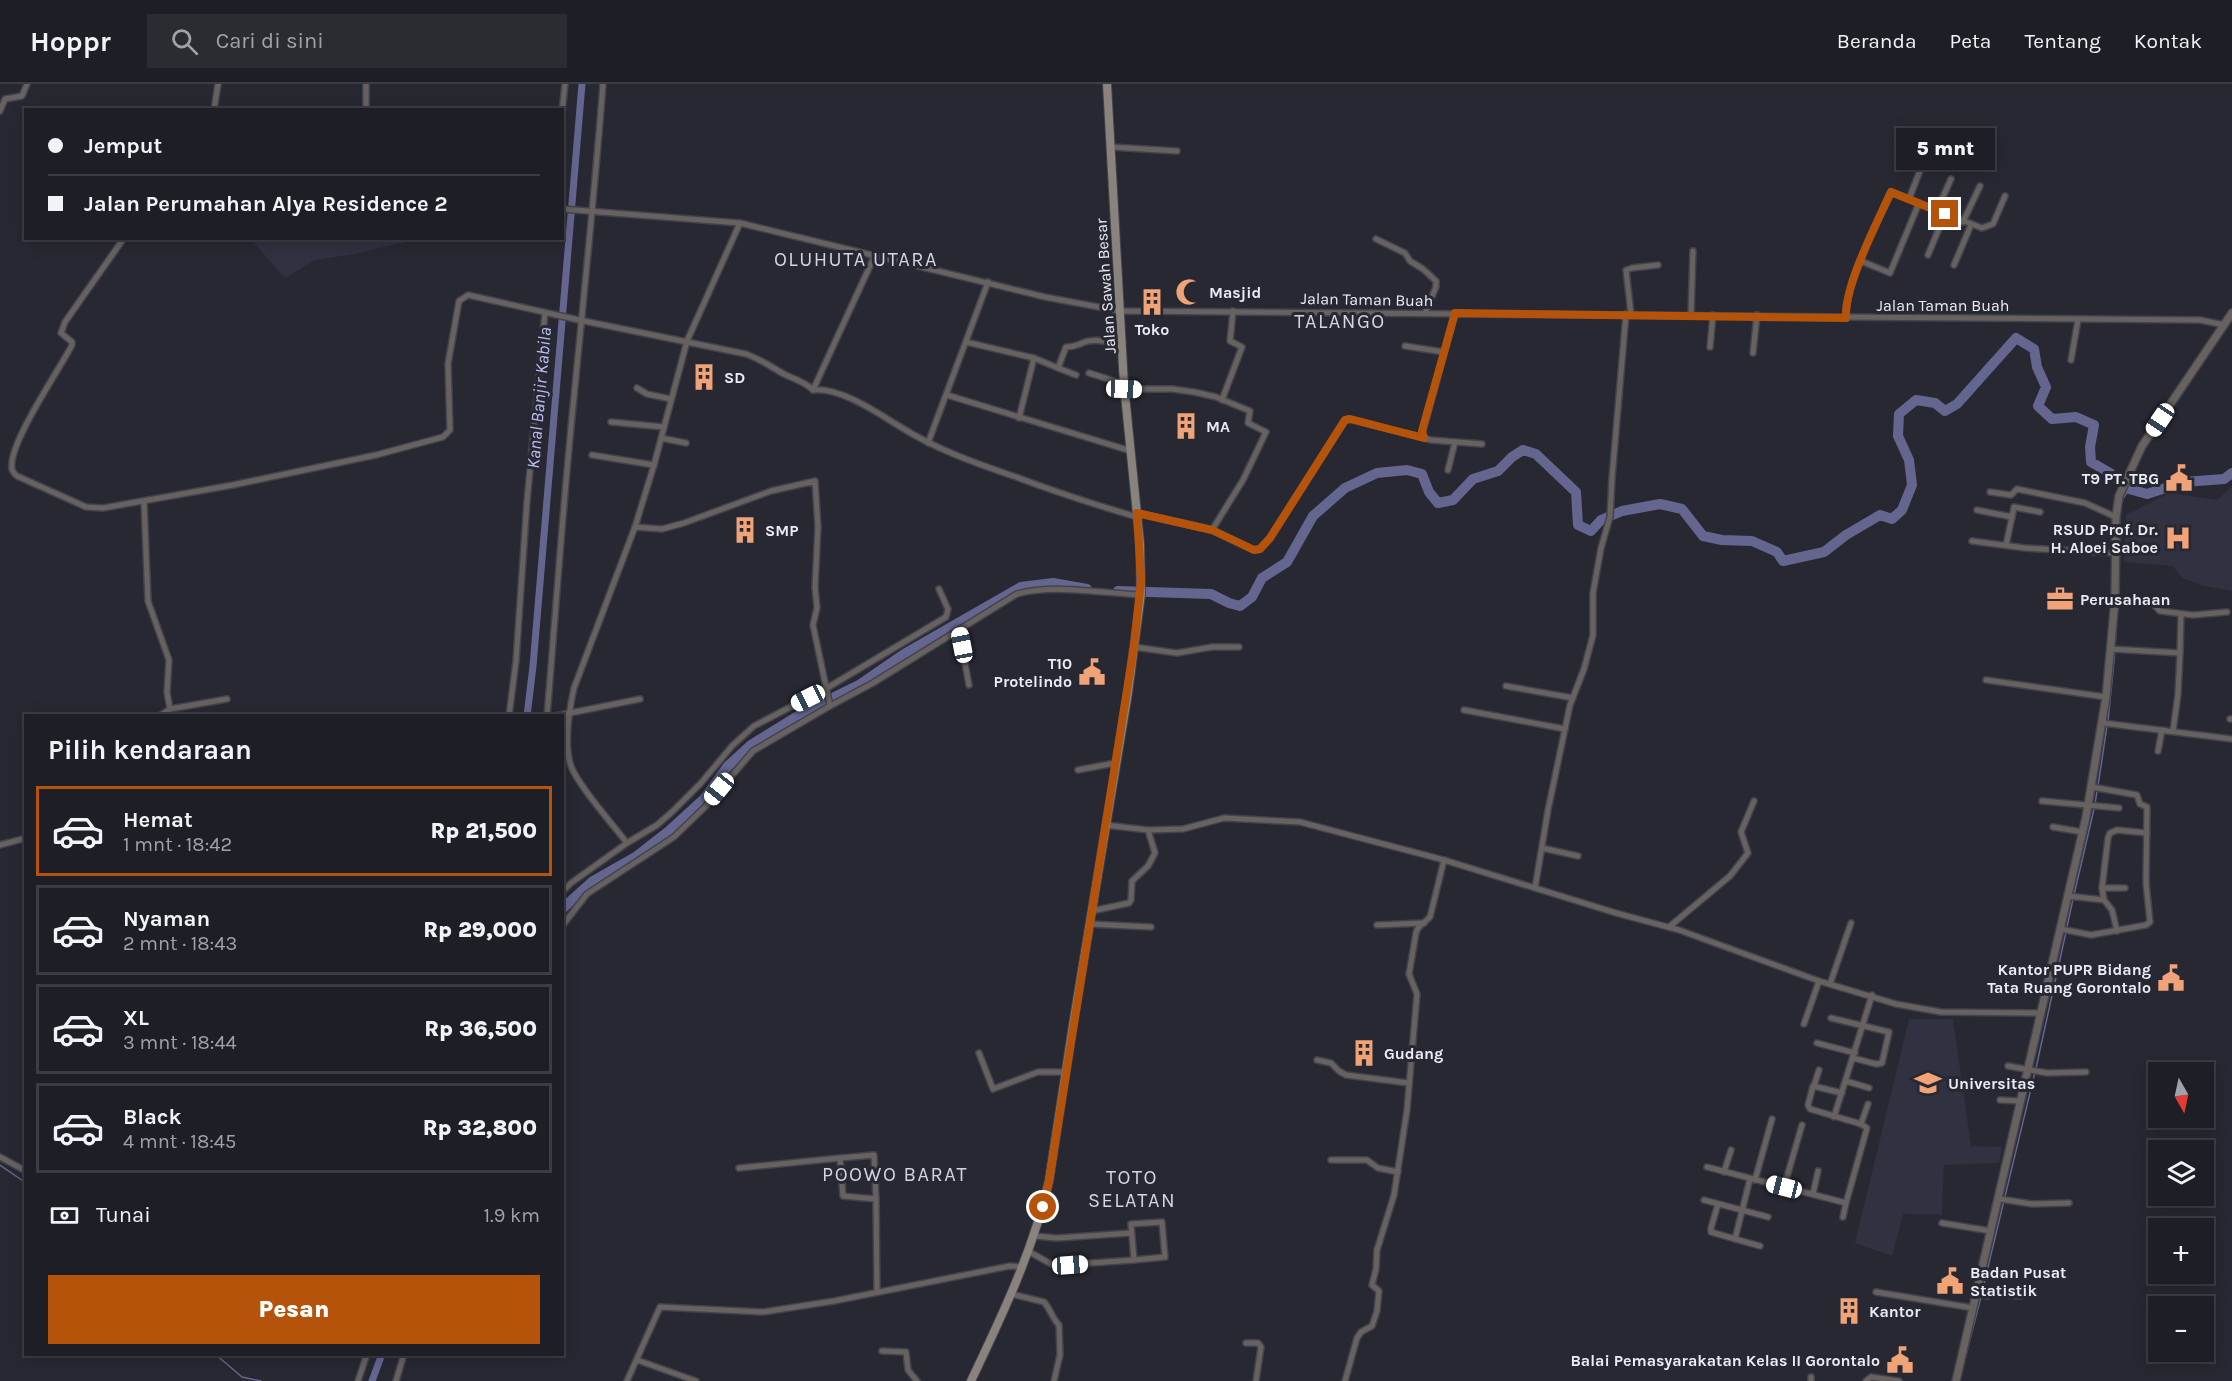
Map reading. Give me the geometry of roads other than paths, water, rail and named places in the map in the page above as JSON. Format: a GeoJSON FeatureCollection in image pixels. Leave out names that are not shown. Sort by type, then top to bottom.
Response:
{"type":"FeatureCollection","features":[{"type":"Feature","properties":{"kind":"main road","name":"Jalan Sawah Besar"},"geometry":{"type":"LineString","coordinates":[[971,1381],[1023,1267],[1049,1181],[1134,646],[1140,595],[1137,515],[1124,386],[1113,216],[1107,84]]}},
{"type":"Feature","properties":{"kind":"street"},"geometry":{"type":"LineString","coordinates":[[0,111],[5,99],[22,96],[27,84]]}},
{"type":"Feature","properties":{"kind":"street"},"geometry":{"type":"LineString","coordinates":[[214,108],[218,84]]}},
{"type":"Feature","properties":{"kind":"street"},"geometry":{"type":"LineString","coordinates":[[366,84],[366,108]]}},
{"type":"Feature","properties":{"kind":"street"},"geometry":{"type":"LineString","coordinates":[[562,108],[565,84]]}},
{"type":"Feature","properties":{"kind":"street"},"geometry":{"type":"LineString","coordinates":[[547,714],[568,458],[603,84]]}},
{"type":"Feature","properties":{"kind":"street"},"geometry":{"type":"LineString","coordinates":[[1111,147],[1178,151]]}},
{"type":"Feature","properties":{"kind":"street"},"geometry":{"type":"LineString","coordinates":[[1909,199],[1922,168]]}},
{"type":"Feature","properties":{"kind":"street"},"geometry":{"type":"LineString","coordinates":[[1937,210],[1951,180]]}},
{"type":"Feature","properties":{"kind":"street"},"geometry":{"type":"LineString","coordinates":[[1963,222],[1980,186]]}},
{"type":"Feature","properties":{"kind":"street"},"geometry":{"type":"LineString","coordinates":[[1846,318],[1853,284],[1891,192],[1982,228],[1993,224],[2005,196]]}},
{"type":"Feature","properties":{"kind":"street"},"geometry":{"type":"LineString","coordinates":[[1862,261],[1890,273],[1919,203]]}},
{"type":"Feature","properties":{"kind":"street","name":"Jalan Taman Buah"},"geometry":{"type":"LineString","coordinates":[[564,209],[740,223],[1068,302],[1120,311],[2200,320],[2224,325]]}},
{"type":"Feature","properties":{"kind":"street"},"geometry":{"type":"LineString","coordinates":[[1928,255],[1945,214]]}},
{"type":"Feature","properties":{"kind":"street"},"geometry":{"type":"LineString","coordinates":[[627,843],[575,775],[570,765],[569,714],[574,688],[635,527],[687,341],[740,223]]}},
{"type":"Feature","properties":{"kind":"street"},"geometry":{"type":"LineString","coordinates":[[1954,265],[1971,225]]}},
{"type":"Feature","properties":{"kind":"street"},"geometry":{"type":"LineString","coordinates":[[1376,239],[1405,253],[1410,261],[1436,281],[1435,290],[1425,313]]}},
{"type":"Feature","properties":{"kind":"street"},"geometry":{"type":"LineString","coordinates":[[123,240],[65,322],[61,333],[72,342],[72,345],[30,418],[16,448],[12,466],[17,476],[86,507],[103,508],[144,502],[376,455],[443,437],[450,430],[448,364],[459,301],[468,295],[756,357],[794,379],[806,382],[813,390]]}},
{"type":"Feature","properties":{"kind":"street"},"geometry":{"type":"LineString","coordinates":[[1691,315],[1693,251]]}},
{"type":"Feature","properties":{"kind":"street"},"geometry":{"type":"LineString","coordinates":[[813,390],[875,255]]}},
{"type":"Feature","properties":{"kind":"street"},"geometry":{"type":"LineString","coordinates":[[1535,888],[1565,729],[1593,635],[1592,606],[1596,575],[1610,518],[1629,314],[1626,270],[1658,265]]}},
{"type":"Feature","properties":{"kind":"street"},"geometry":{"type":"LineString","coordinates":[[928,443],[988,282]]}},
{"type":"Feature","properties":{"kind":"street"},"geometry":{"type":"LineString","coordinates":[[1222,400],[1242,347],[1230,341],[1233,311]]}},
{"type":"Feature","properties":{"kind":"street"},"geometry":{"type":"LineString","coordinates":[[509,714],[516,661],[527,501],[545,313]]}},
{"type":"Feature","properties":{"kind":"street"},"geometry":{"type":"LineString","coordinates":[[1424,438],[1422,431],[1455,313]]}},
{"type":"Feature","properties":{"kind":"street"},"geometry":{"type":"LineString","coordinates":[[1956,1381],[1973,1308],[1980,1295],[1991,1231],[2003,1200],[2021,1101],[2041,1013],[2064,930],[2068,896],[2097,788],[2119,601],[2116,518],[2119,496],[2142,446],[2232,313]]}},
{"type":"Feature","properties":{"kind":"street"},"geometry":{"type":"LineString","coordinates":[[1710,347],[1713,315]]}},
{"type":"Feature","properties":{"kind":"street"},"geometry":{"type":"LineString","coordinates":[[1753,353],[1757,315]]}},
{"type":"Feature","properties":{"kind":"street"},"geometry":{"type":"LineString","coordinates":[[2071,360],[2078,320]]}},
{"type":"Feature","properties":{"kind":"street"},"geometry":{"type":"LineString","coordinates":[[1058,368],[1066,347],[1075,347],[1092,341],[1122,343]]}},
{"type":"Feature","properties":{"kind":"street"},"geometry":{"type":"LineString","coordinates":[[966,342],[1034,358],[1076,375]]}},
{"type":"Feature","properties":{"kind":"street"},"geometry":{"type":"LineString","coordinates":[[1405,346],[1444,352]]}},
{"type":"Feature","properties":{"kind":"street"},"geometry":{"type":"LineString","coordinates":[[1019,418],[1034,358]]}},
{"type":"Feature","properties":{"kind":"street"},"geometry":{"type":"LineString","coordinates":[[1089,374],[1124,386],[1194,392],[1250,411],[1248,424],[1266,433],[1244,480],[1212,530]]}},
{"type":"Feature","properties":{"kind":"street"},"geometry":{"type":"LineString","coordinates":[[637,388],[647,394],[671,399]]}},
{"type":"Feature","properties":{"kind":"street"},"geometry":{"type":"LineString","coordinates":[[813,390],[824,388],[863,405],[928,443],[992,469],[1070,497],[1137,515],[1212,530],[1254,550],[1260,549],[1270,538],[1326,448],[1347,419],[1424,438],[1482,444]]}},
{"type":"Feature","properties":{"kind":"street"},"geometry":{"type":"LineString","coordinates":[[946,395],[1131,451]]}},
{"type":"Feature","properties":{"kind":"street"},"geometry":{"type":"LineString","coordinates":[[611,422],[664,427]]}},
{"type":"Feature","properties":{"kind":"street"},"geometry":{"type":"LineString","coordinates":[[661,438],[686,442]]}},
{"type":"Feature","properties":{"kind":"street"},"geometry":{"type":"LineString","coordinates":[[1448,470],[1455,442]]}},
{"type":"Feature","properties":{"kind":"street"},"geometry":{"type":"LineString","coordinates":[[592,455],[654,465]]}},
{"type":"Feature","properties":{"kind":"street"},"geometry":{"type":"LineString","coordinates":[[635,527],[662,529],[771,491],[815,481],[818,527],[815,587],[817,608],[813,625],[830,704]]}},
{"type":"Feature","properties":{"kind":"street"},"geometry":{"type":"LineString","coordinates":[[1990,492],[2011,495],[2017,489],[2030,491],[2085,503],[2116,518]]}},
{"type":"Feature","properties":{"kind":"street"},"geometry":{"type":"LineString","coordinates":[[144,502],[148,601],[169,660],[167,692],[170,710]]}},
{"type":"Feature","properties":{"kind":"street"},"geometry":{"type":"LineString","coordinates":[[2006,545],[2014,507],[2040,512]]}},
{"type":"Feature","properties":{"kind":"street"},"geometry":{"type":"LineString","coordinates":[[1977,510],[2012,517]]}},
{"type":"Feature","properties":{"kind":"street"},"geometry":{"type":"LineString","coordinates":[[1972,541],[2117,552]]}},
{"type":"Feature","properties":{"kind":"street"},"geometry":{"type":"LineString","coordinates":[[564,890],[672,812],[701,783],[741,736],[768,718],[827,691],[946,617],[948,609],[939,589]]}},
{"type":"Feature","properties":{"kind":"street"},"geometry":{"type":"LineString","coordinates":[[564,923],[587,894],[674,837],[705,807],[753,751],[830,704],[873,683],[1017,594],[1027,591],[1057,590],[1140,595]]}},
{"type":"Feature","properties":{"kind":"street"},"geometry":{"type":"LineString","coordinates":[[2119,601],[2153,604],[2160,611],[2181,614],[2200,615],[2227,612]]}},
{"type":"Feature","properties":{"kind":"street"},"geometry":{"type":"LineString","coordinates":[[2173,731],[2179,689],[2181,614]]}},
{"type":"Feature","properties":{"kind":"street"},"geometry":{"type":"LineString","coordinates":[[959,631],[969,685]]}},
{"type":"Feature","properties":{"kind":"street"},"geometry":{"type":"LineString","coordinates":[[1134,646],[1172,653],[1212,647],[1239,647]]}},
{"type":"Feature","properties":{"kind":"street"},"geometry":{"type":"LineString","coordinates":[[2114,649],[2180,653]]}},
{"type":"Feature","properties":{"kind":"street"},"geometry":{"type":"LineString","coordinates":[[1986,680],[2106,697]]}},
{"type":"Feature","properties":{"kind":"street"},"geometry":{"type":"LineString","coordinates":[[1506,686],[1573,698]]}},
{"type":"Feature","properties":{"kind":"street"},"geometry":{"type":"LineString","coordinates":[[163,714],[170,710],[227,699]]}},
{"type":"Feature","properties":{"kind":"street"},"geometry":{"type":"LineString","coordinates":[[564,715],[639,699]]}},
{"type":"Feature","properties":{"kind":"street"},"geometry":{"type":"LineString","coordinates":[[1464,710],[1565,729]]}},
{"type":"Feature","properties":{"kind":"street"},"geometry":{"type":"LineString","coordinates":[[2103,723],[2232,739]]}},
{"type":"Feature","properties":{"kind":"street"},"geometry":{"type":"LineString","coordinates":[[2158,751],[2162,730]]}},
{"type":"Feature","properties":{"kind":"street"},"geometry":{"type":"LineString","coordinates":[[1078,770],[1115,763]]}},
{"type":"Feature","properties":{"kind":"street"},"geometry":{"type":"LineString","coordinates":[[2064,930],[2091,935],[2146,926],[2150,922],[2146,883],[2147,807],[2139,803],[2138,795],[2097,788]]}},
{"type":"Feature","properties":{"kind":"street"},"geometry":{"type":"LineString","coordinates":[[1669,927],[1738,868],[1748,853],[1741,832],[1754,801]]}},
{"type":"Feature","properties":{"kind":"street"},"geometry":{"type":"LineString","coordinates":[[2042,801],[2119,808]]}},
{"type":"Feature","properties":{"kind":"street"},"geometry":{"type":"LineString","coordinates":[[1105,825],[1148,830],[1183,829],[1224,818],[1300,822],[1444,861],[1669,927],[1736,949],[1820,981],[1896,1004],[1941,1012],[2041,1013]]}},
{"type":"Feature","properties":{"kind":"street"},"geometry":{"type":"LineString","coordinates":[[2053,827],[2084,832]]}},
{"type":"Feature","properties":{"kind":"street"},"geometry":{"type":"LineString","coordinates":[[1092,911],[1129,903],[1132,882],[1148,866],[1155,853],[1148,830]]}},
{"type":"Feature","properties":{"kind":"street"},"geometry":{"type":"LineString","coordinates":[[2117,931],[2112,910],[2104,900],[2102,888],[2108,838],[2110,833],[2117,830],[2147,833]]}},
{"type":"Feature","properties":{"kind":"street"},"geometry":{"type":"LineString","coordinates":[[0,844],[24,838]]}},
{"type":"Feature","properties":{"kind":"street"},"geometry":{"type":"LineString","coordinates":[[1542,848],[1578,856]]}},
{"type":"Feature","properties":{"kind":"street"},"geometry":{"type":"LineString","coordinates":[[1345,1381],[1358,1338],[1362,1332],[1372,1326],[1377,1311],[1378,1291],[1371,1281],[1376,1269],[1377,1250],[1390,1209],[1398,1172],[1407,1110],[1418,994],[1409,974],[1416,933],[1431,912],[1444,861]]}},
{"type":"Feature","properties":{"kind":"street"},"geometry":{"type":"LineString","coordinates":[[2102,888],[2125,888]]}},
{"type":"Feature","properties":{"kind":"street"},"geometry":{"type":"LineString","coordinates":[[2068,896],[2104,900]]}},
{"type":"Feature","properties":{"kind":"street"},"geometry":{"type":"LineString","coordinates":[[1377,925],[1425,923]]}},
{"type":"Feature","properties":{"kind":"street"},"geometry":{"type":"LineString","coordinates":[[1830,984],[1851,923]]}},
{"type":"Feature","properties":{"kind":"street"},"geometry":{"type":"LineString","coordinates":[[1090,924],[1151,927]]}},
{"type":"Feature","properties":{"kind":"street"},"geometry":{"type":"LineString","coordinates":[[1804,1024],[1820,981]]}},
{"type":"Feature","properties":{"kind":"street"},"geometry":{"type":"LineString","coordinates":[[1834,1117],[1872,995]]}},
{"type":"Feature","properties":{"kind":"street"},"geometry":{"type":"LineString","coordinates":[[1817,1043],[1876,1064],[1883,1062],[1889,1032],[1831,1018]]}},
{"type":"Feature","properties":{"kind":"street"},"geometry":{"type":"LineString","coordinates":[[979,1053],[993,1089],[1038,1072],[1066,1072]]}},
{"type":"Feature","properties":{"kind":"street"},"geometry":{"type":"LineString","coordinates":[[1317,1060],[1331,1063],[1346,1075],[1408,1083]]}},
{"type":"Feature","properties":{"kind":"street"},"geometry":{"type":"LineString","coordinates":[[2008,1066],[2058,1074],[2086,1072]]}},
{"type":"Feature","properties":{"kind":"street"},"geometry":{"type":"LineString","coordinates":[[1819,1070],[1808,1108],[1862,1124],[1867,1129],[1843,1217]]}},
{"type":"Feature","properties":{"kind":"street"},"geometry":{"type":"LineString","coordinates":[[1846,1082],[1869,1088]]}},
{"type":"Feature","properties":{"kind":"street"},"geometry":{"type":"LineString","coordinates":[[1814,1086],[1842,1094]]}},
{"type":"Feature","properties":{"kind":"street"},"geometry":{"type":"LineString","coordinates":[[2000,1100],[2021,1101]]}},
{"type":"Feature","properties":{"kind":"street"},"geometry":{"type":"LineString","coordinates":[[1862,1124],[1868,1104]]}},
{"type":"Feature","properties":{"kind":"street"},"geometry":{"type":"LineString","coordinates":[[1736,1239],[1742,1211],[1772,1119]]}},
{"type":"Feature","properties":{"kind":"street"},"geometry":{"type":"LineString","coordinates":[[1784,1187],[1802,1125]]}},
{"type":"Feature","properties":{"kind":"street"},"geometry":{"type":"LineString","coordinates":[[1724,1172],[1731,1150]]}},
{"type":"Feature","properties":{"kind":"street"},"geometry":{"type":"LineString","coordinates":[[739,1168],[874,1155],[877,1292]]}},
{"type":"Feature","properties":{"kind":"street"},"geometry":{"type":"LineString","coordinates":[[0,1157],[24,1170]]}},
{"type":"Feature","properties":{"kind":"street"},"geometry":{"type":"LineString","coordinates":[[840,1158],[843,1196],[876,1199]]}},
{"type":"Feature","properties":{"kind":"street"},"geometry":{"type":"LineString","coordinates":[[1331,1160],[1367,1160],[1378,1168],[1398,1172]]}},
{"type":"Feature","properties":{"kind":"street"},"geometry":{"type":"LineString","coordinates":[[1707,1167],[1846,1203]]}},
{"type":"Feature","properties":{"kind":"street"},"geometry":{"type":"LineString","coordinates":[[1814,1194],[1818,1170]]}},
{"type":"Feature","properties":{"kind":"street"},"geometry":{"type":"LineString","coordinates":[[1704,1200],[1768,1217]]}},
{"type":"Feature","properties":{"kind":"street"},"geometry":{"type":"LineString","coordinates":[[2003,1200],[2032,1204],[2069,1203]]}},
{"type":"Feature","properties":{"kind":"street"},"geometry":{"type":"LineString","coordinates":[[1718,1204],[1711,1232],[1760,1246]]}},
{"type":"Feature","properties":{"kind":"street"},"geometry":{"type":"LineString","coordinates":[[1028,1251],[1051,1264],[1063,1265],[1134,1260],[1165,1257],[1161,1221],[1131,1225],[1134,1260]]}},
{"type":"Feature","properties":{"kind":"street"},"geometry":{"type":"LineString","coordinates":[[1942,1223],[1991,1231]]}},
{"type":"Feature","properties":{"kind":"street"},"geometry":{"type":"LineString","coordinates":[[1034,1236],[1057,1238],[1131,1233]]}},
{"type":"Feature","properties":{"kind":"street"},"geometry":{"type":"LineString","coordinates":[[627,1381],[660,1307],[763,1312],[834,1301],[1010,1266],[1023,1267]]}},
{"type":"Feature","properties":{"kind":"street"},"geometry":{"type":"LineString","coordinates":[[1876,1292],[1973,1308]]}},
{"type":"Feature","properties":{"kind":"street"},"geometry":{"type":"LineString","coordinates":[[1011,1294],[1044,1302],[1059,1326],[1060,1355],[1054,1381]]}},
{"type":"Feature","properties":{"kind":"street"},"geometry":{"type":"LineString","coordinates":[[1980,1295],[2021,1296]]}},
{"type":"Feature","properties":{"kind":"street"},"geometry":{"type":"LineString","coordinates":[[1246,1343],[1258,1343],[1261,1347],[1256,1381]]}},
{"type":"Feature","properties":{"kind":"street"},"geometry":{"type":"LineString","coordinates":[[882,1351],[906,1352],[908,1370],[917,1381]]}},
{"type":"Feature","properties":{"kind":"street"},"geometry":{"type":"LineString","coordinates":[[358,1381],[366,1356]]}},
{"type":"Feature","properties":{"kind":"street"},"geometry":{"type":"LineString","coordinates":[[396,1381],[403,1356]]}},
{"type":"Feature","properties":{"kind":"street"},"geometry":{"type":"LineString","coordinates":[[637,1360],[696,1381]]}},
{"type":"Feature","properties":{"kind":"street"},"geometry":{"type":"LineString","coordinates":[[1866,1381],[1871,1377],[1899,1381]]}},
{"type":"Feature","properties":{"kind":"waterway","name":"Kanal Banjir Kabila"},"geometry":{"type":"LineString","coordinates":[[527,714],[582,84]]}},
{"type":"Feature","properties":{"kind":"waterway"},"geometry":{"type":"LineString","coordinates":[[1118,591],[1211,594],[1240,606],[1252,597],[1262,578],[1287,562],[1313,516],[1345,488],[1377,473],[1407,470],[1422,474],[1429,492],[1438,503],[1453,500],[1473,479],[1498,471],[1523,450],[1536,454],[1576,492],[1578,525],[1591,531],[1601,520],[1622,511],[1660,504],[1682,509],[1703,536],[1722,540],[1752,541],[1777,552],[1783,561],[1824,552],[1846,535],[1880,515],[1892,519],[1902,510],[1912,485],[1909,460],[1898,436],[1899,414],[1916,400],[1935,403],[1945,411],[1957,404],[2016,338],[2034,349],[2037,367],[2046,387],[2038,406],[2052,419],[2076,417],[2094,425],[2090,447],[2091,462],[2110,473],[2129,489],[2147,494],[2184,482],[2224,479],[2232,473]]}},
{"type":"Feature","properties":{"kind":"waterway"},"geometry":{"type":"LineString","coordinates":[[2122,500],[2129,489]]}},
{"type":"Feature","properties":{"kind":"waterway"},"geometry":{"type":"LineString","coordinates":[[2119,581],[2120,514]]}},
{"type":"Feature","properties":{"kind":"waterway"},"geometry":{"type":"LineString","coordinates":[[564,907],[593,881],[637,856],[669,831],[704,799],[728,766],[751,745],[806,711],[859,685],[904,654],[1021,587],[1053,583],[1087,589]]}},
{"type":"Feature","properties":{"kind":"waterway"},"geometry":{"type":"LineString","coordinates":[[2115,647],[2118,603]]}},
{"type":"Feature","properties":{"kind":"waterway"},"geometry":{"type":"LineString","coordinates":[[2108,721],[2115,651]]}},
{"type":"Feature","properties":{"kind":"waterway"},"geometry":{"type":"LineString","coordinates":[[2098,786],[2107,726]]}},
{"type":"Feature","properties":{"kind":"waterway"},"geometry":{"type":"LineString","coordinates":[[2095,804],[2097,791]]}},
{"type":"Feature","properties":{"kind":"waterway"},"geometry":{"type":"LineString","coordinates":[[2074,895],[2094,809]]}},
{"type":"Feature","properties":{"kind":"waterway"},"geometry":{"type":"LineString","coordinates":[[2067,927],[2073,899]]}},
{"type":"Feature","properties":{"kind":"waterway"},"geometry":{"type":"LineString","coordinates":[[2036,1068],[2066,932]]}},
{"type":"Feature","properties":{"kind":"waterway"},"geometry":{"type":"LineString","coordinates":[[1982,1292],[2035,1072]]}},
{"type":"Feature","properties":{"kind":"waterway"},"geometry":{"type":"LineString","coordinates":[[0,1165],[24,1182]]}},
{"type":"Feature","properties":{"kind":"waterway"},"geometry":{"type":"LineString","coordinates":[[1961,1374],[1981,1297]]}},
{"type":"Feature","properties":{"kind":"waterway"},"geometry":{"type":"LineString","coordinates":[[217,1356],[242,1377],[261,1381]]}},
{"type":"Feature","properties":{"kind":"waterway","name":"Kanal Banjir Kabila"},"geometry":{"type":"LineString","coordinates":[[372,1381],[381,1356]]}},
{"type":"Feature","properties":{"kind":"place","name":"Masjid"},"geometry":{"type":"Point","coordinates":[1189,292]}},
{"type":"Feature","properties":{"kind":"place","name":"Toko"},"geometry":{"type":"Point","coordinates":[1152,302]}},
{"type":"Feature","properties":{"kind":"place","name":"SD"},"geometry":{"type":"Point","coordinates":[704,377]}},
{"type":"Feature","properties":{"kind":"place","name":"MA"},"geometry":{"type":"Point","coordinates":[1186,426]}},
{"type":"Feature","properties":{"kind":"place","name":"T9 PT. TBG"},"geometry":{"type":"Point","coordinates":[2179,478]}},
{"type":"Feature","properties":{"kind":"place","name":"SMP"},"geometry":{"type":"Point","coordinates":[745,530]}},
{"type":"Feature","properties":{"kind":"place","name":"RSUD Prof. Dr. H. Aloei Saboe"},"geometry":{"type":"Point","coordinates":[2178,538]}},
{"type":"Feature","properties":{"kind":"place","name":"Perusahaan"},"geometry":{"type":"Point","coordinates":[2060,599]}},
{"type":"Feature","properties":{"kind":"place","name":"T10 Protelindo"},"geometry":{"type":"Point","coordinates":[1092,672]}},
{"type":"Feature","properties":{"kind":"place","name":"Kantor PUPR Bidang Tata Ruang Gorontalo"},"geometry":{"type":"Point","coordinates":[2171,978]}},
{"type":"Feature","properties":{"kind":"place","name":"Gudang"},"geometry":{"type":"Point","coordinates":[1364,1053]}},
{"type":"Feature","properties":{"kind":"place","name":"Universitas"},"geometry":{"type":"Point","coordinates":[1928,1083]}},
{"type":"Feature","properties":{"kind":"place","name":"Badan Pusat Statistik"},"geometry":{"type":"Point","coordinates":[1950,1281]}},
{"type":"Feature","properties":{"kind":"place","name":"Kantor"},"geometry":{"type":"Point","coordinates":[1849,1311]}},
{"type":"Feature","properties":{"kind":"place","name":"Balai Pemasyarakatan Kelas II Gorontalo"},"geometry":{"type":"Point","coordinates":[1900,1360]}},
{"type":"Feature","properties":{"kind":"district","name":"OLUHUTA UTARA"},"geometry":{"type":"Point","coordinates":[856,259]}},
{"type":"Feature","properties":{"kind":"district","name":"TALANGO"},"geometry":{"type":"Point","coordinates":[1340,321]}},
{"type":"Feature","properties":{"kind":"district","name":"POOWO BARAT"},"geometry":{"type":"Point","coordinates":[895,1174]}},
{"type":"Feature","properties":{"kind":"district","name":"TOTO SELATAN"},"geometry":{"type":"Point","coordinates":[1132,1188]}}]}
